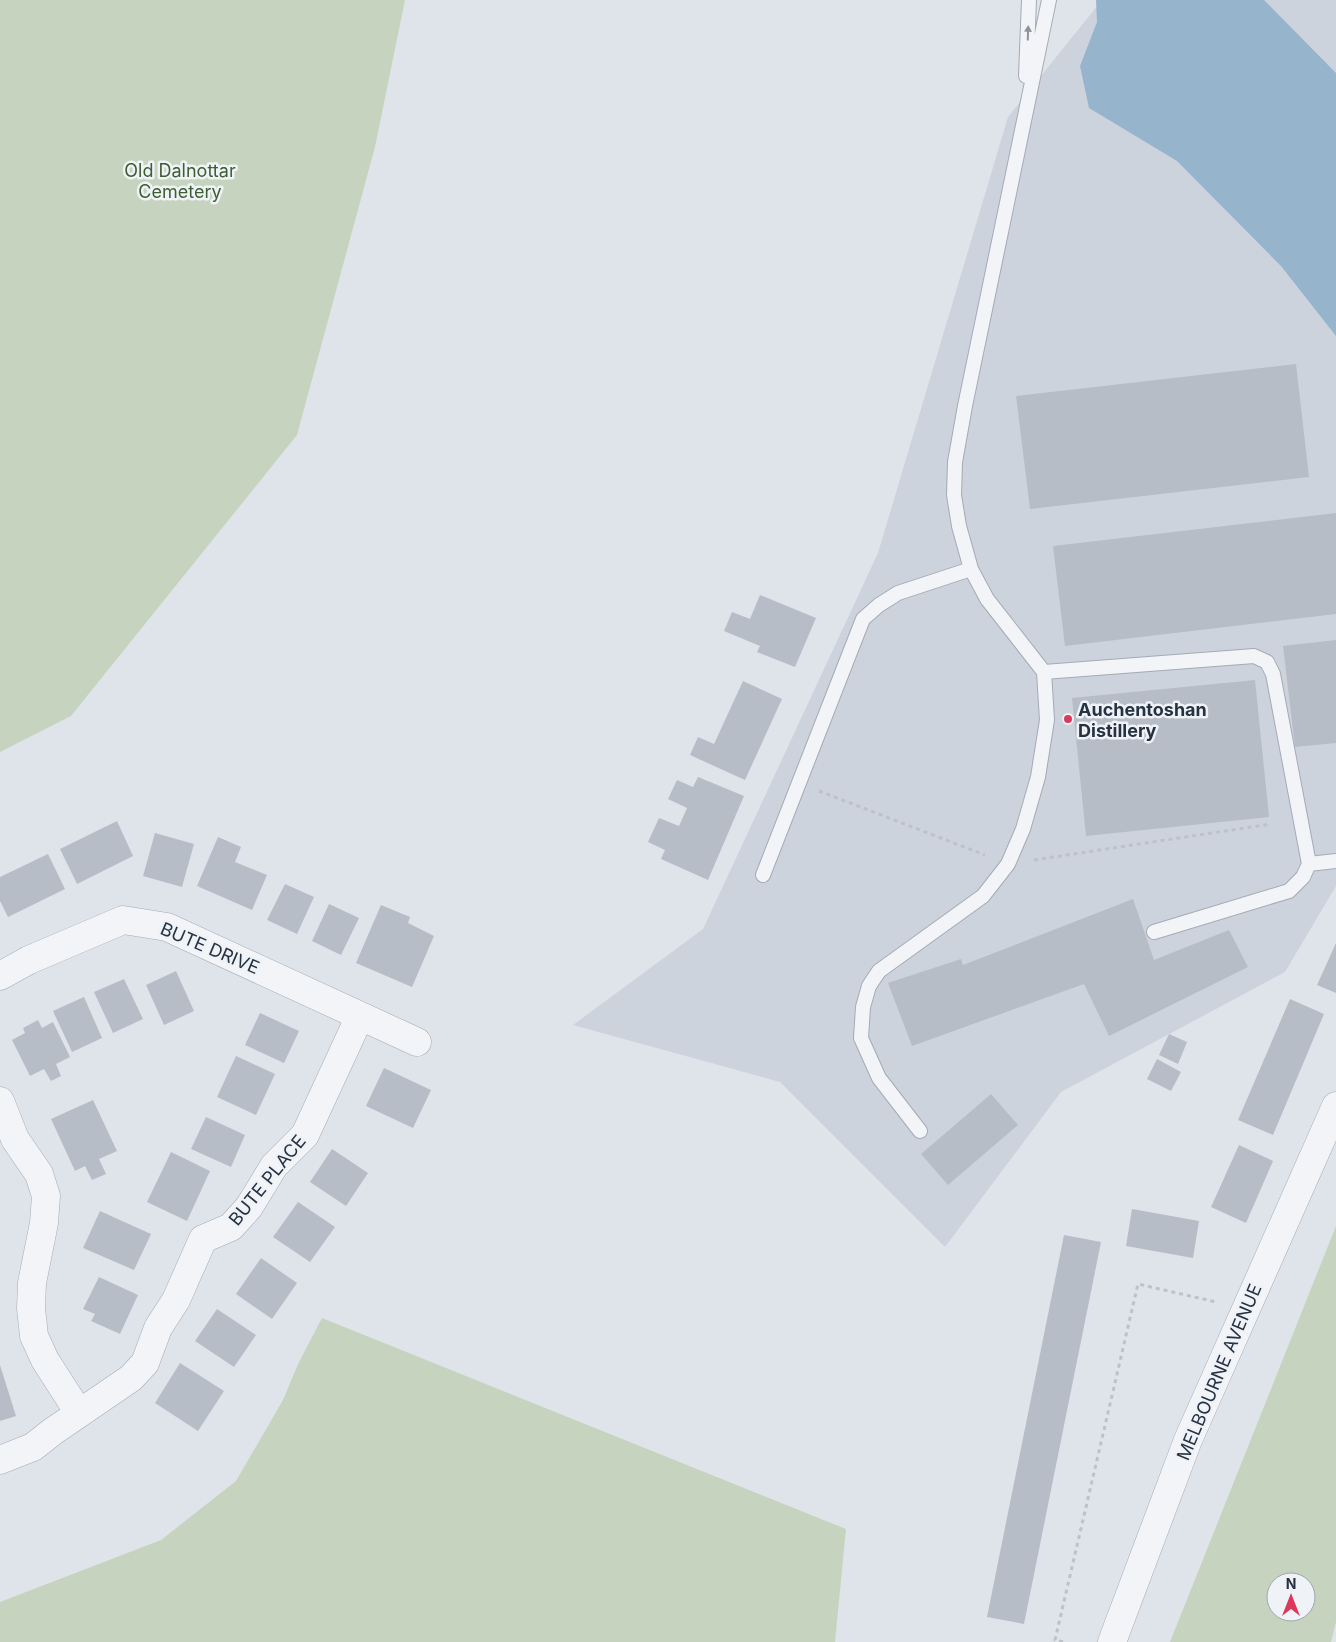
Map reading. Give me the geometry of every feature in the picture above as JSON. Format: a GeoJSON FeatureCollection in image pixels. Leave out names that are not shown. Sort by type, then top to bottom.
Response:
{"type":"FeatureCollection","features":[{"type":"Feature","properties":{"kind":"street","name":"BUTE DRIVE"},"geometry":{"type":"LineString","coordinates":[[0,976],[29,960],[123,920],[167,926],[417,1042]]}},
{"type":"Feature","properties":{"kind":"street","name":"BUTE PLACE"},"geometry":{"type":"LineString","coordinates":[[0,1460],[33,1446],[131,1378],[145,1363],[158,1328],[176,1300],[203,1239],[231,1227],[249,1207],[274,1166],[305,1135],[360,1016]]}},
{"type":"Feature","properties":{"kind":"street"},"geometry":{"type":"LineString","coordinates":[[0,1101],[15,1139],[39,1174],[46,1196],[44,1222],[32,1283],[31,1308],[34,1336],[45,1360],[79,1413]]}},
{"type":"Feature","properties":{"kind":"street","name":"MELBOURNE AVENUE"},"geometry":{"type":"LineString","coordinates":[[1112,1642],[1188,1440],[1336,1106]]}},
{"type":"Feature","properties":{"kind":"lane"},"geometry":{"type":"LineString","coordinates":[[1024,116],[1029,0]]}},
{"type":"Feature","properties":{"kind":"lane"},"geometry":{"type":"LineString","coordinates":[[920,1131],[879,1078],[861,1038],[862,1007],[869,986],[878,971],[983,896],[1008,864],[1023,829],[1038,777],[1047,720],[1044,672],[987,599],[971,569],[954,495],[955,462],[967,396],[1048,0]]}},
{"type":"Feature","properties":{"kind":"lane"},"geometry":{"type":"LineString","coordinates":[[762,875],[862,619],[898,593],[971,569]]}},
{"type":"Feature","properties":{"kind":"lane"},"geometry":{"type":"LineString","coordinates":[[1044,672],[1254,656],[1266,662],[1273,674],[1310,864],[1304,876],[1289,891],[1154,932]]}},
{"type":"Feature","properties":{"kind":"lane"},"geometry":{"type":"LineString","coordinates":[[1310,864],[1336,861]]}},
{"type":"Feature","properties":{"kind":"path"},"geometry":{"type":"LineString","coordinates":[[1063,1642],[1055,1640],[1138,1284],[1246,1309]]}},
{"type":"Feature","properties":{"kind":"shaded area","name":"Auchentoshan Distillery"},"geometry":{"type":"Polygon","coordinates":[[[1102,0],[1336,0],[1336,886],[1285,972],[1061,1092],[945,1247],[780,1082],[573,1025],[703,929],[878,553],[1008,117],[1102,0]]]}},
{"type":"Feature","properties":{"kind":"green space","name":"Old Dalnottar Cemetery"},"geometry":{"type":"Polygon","coordinates":[[[0,0],[405,0],[375,147],[297,435],[71,716],[0,752],[0,0]]]}},
{"type":"Feature","properties":{"kind":"green space"},"geometry":{"type":"Polygon","coordinates":[[[1336,1226],[1336,1622],[1331,1642],[1170,1642],[1336,1226]]]}},
{"type":"Feature","properties":{"kind":"green space"},"geometry":{"type":"Polygon","coordinates":[[[322,1318],[846,1529],[835,1642],[0,1642],[0,1602],[161,1540],[236,1481],[283,1400],[298,1364],[322,1318]]]}},
{"type":"Feature","properties":{"kind":"water"},"geometry":{"type":"Polygon","coordinates":[[[1096,0],[1264,0],[1336,73],[1336,336],[1281,266],[1177,161],[1089,108],[1080,66],[1097,22],[1096,0]]]}},
{"type":"Feature","properties":{"kind":"building"},"geometry":{"type":"Polygon","coordinates":[[[1296,364],[1309,477],[1030,509],[1016,396],[1296,364]]]}},
{"type":"Feature","properties":{"kind":"building"},"geometry":{"type":"Polygon","coordinates":[[[1336,513],[1336,614],[1065,646],[1053,546],[1336,513]]]}},
{"type":"Feature","properties":{"kind":"building"},"geometry":{"type":"Polygon","coordinates":[[[760,595],[816,618],[795,667],[757,652],[760,646],[724,631],[732,612],[750,619],[760,595]]]}},
{"type":"Feature","properties":{"kind":"building"},"geometry":{"type":"Polygon","coordinates":[[[1336,640],[1336,743],[1295,747],[1283,646],[1336,640]]]}},
{"type":"Feature","properties":{"kind":"building"},"geometry":{"type":"Polygon","coordinates":[[[1255,680],[1269,817],[1086,836],[1072,698],[1255,680]]]}},
{"type":"Feature","properties":{"kind":"building"},"geometry":{"type":"Polygon","coordinates":[[[743,681],[782,699],[745,780],[690,755],[698,737],[714,744],[743,681]]]}},
{"type":"Feature","properties":{"kind":"building"},"geometry":{"type":"Polygon","coordinates":[[[698,777],[744,796],[708,880],[661,859],[665,850],[648,842],[659,818],[679,826],[687,808],[668,799],[677,780],[693,787],[698,777]]]}},
{"type":"Feature","properties":{"kind":"building"},"geometry":{"type":"Polygon","coordinates":[[[117,821],[133,856],[77,884],[60,849],[117,821]]]}},
{"type":"Feature","properties":{"kind":"building"},"geometry":{"type":"Polygon","coordinates":[[[155,833],[194,844],[182,887],[143,876],[155,833]]]}},
{"type":"Feature","properties":{"kind":"building"},"geometry":{"type":"Polygon","coordinates":[[[218,837],[241,847],[235,862],[267,875],[252,910],[197,886],[218,837]]]}},
{"type":"Feature","properties":{"kind":"building"},"geometry":{"type":"Polygon","coordinates":[[[48,854],[65,889],[8,917],[0,901],[0,877],[48,854]]]}},
{"type":"Feature","properties":{"kind":"building"},"geometry":{"type":"Polygon","coordinates":[[[285,884],[314,897],[297,934],[267,920],[285,884]]]}},
{"type":"Feature","properties":{"kind":"building"},"geometry":{"type":"Polygon","coordinates":[[[1133,899],[1154,960],[1229,930],[1248,967],[1109,1036],[1084,984],[912,1046],[888,983],[961,959],[963,965],[1133,899]]]}},
{"type":"Feature","properties":{"kind":"building"},"geometry":{"type":"Polygon","coordinates":[[[329,904],[359,918],[341,955],[312,941],[329,904]]]}},
{"type":"Feature","properties":{"kind":"building"},"geometry":{"type":"Polygon","coordinates":[[[381,905],[410,917],[408,923],[434,936],[412,987],[356,963],[381,905]]]}},
{"type":"Feature","properties":{"kind":"building"},"geometry":{"type":"Polygon","coordinates":[[[1336,943],[1336,993],[1317,985],[1336,943]]]}},
{"type":"Feature","properties":{"kind":"building"},"geometry":{"type":"Polygon","coordinates":[[[176,971],[194,1011],[164,1025],[146,985],[176,971]]]}},
{"type":"Feature","properties":{"kind":"building"},"geometry":{"type":"Polygon","coordinates":[[[124,979],[143,1019],[113,1033],[94,992],[124,979]]]}},
{"type":"Feature","properties":{"kind":"building"},"geometry":{"type":"Polygon","coordinates":[[[84,997],[102,1038],[72,1052],[53,1011],[84,997]]]}},
{"type":"Feature","properties":{"kind":"building"},"geometry":{"type":"Polygon","coordinates":[[[1290,999],[1324,1014],[1273,1135],[1238,1120],[1290,999]]]}},
{"type":"Feature","properties":{"kind":"building"},"geometry":{"type":"Polygon","coordinates":[[[260,1013],[299,1031],[284,1063],[245,1045],[260,1013]]]}},
{"type":"Feature","properties":{"kind":"building"},"geometry":{"type":"Polygon","coordinates":[[[38,1020],[42,1028],[53,1022],[70,1057],[56,1064],[61,1076],[51,1081],[44,1069],[30,1076],[12,1040],[25,1033],[23,1028],[38,1020]]]}},
{"type":"Feature","properties":{"kind":"building"},"geometry":{"type":"Polygon","coordinates":[[[1169,1034],[1187,1042],[1178,1064],[1159,1055],[1169,1034]]]}},
{"type":"Feature","properties":{"kind":"building"},"geometry":{"type":"Polygon","coordinates":[[[236,1056],[275,1074],[256,1115],[217,1097],[236,1056]]]}},
{"type":"Feature","properties":{"kind":"building"},"geometry":{"type":"Polygon","coordinates":[[[1157,1059],[1181,1072],[1171,1091],[1147,1079],[1157,1059]]]}},
{"type":"Feature","properties":{"kind":"building"},"geometry":{"type":"Polygon","coordinates":[[[384,1068],[431,1090],[413,1128],[366,1106],[384,1068]]]}},
{"type":"Feature","properties":{"kind":"building"},"geometry":{"type":"Polygon","coordinates":[[[991,1094],[1018,1125],[948,1185],[921,1154],[991,1094]]]}},
{"type":"Feature","properties":{"kind":"building"},"geometry":{"type":"Polygon","coordinates":[[[93,1100],[117,1151],[99,1159],[106,1174],[92,1180],[85,1166],[75,1171],[51,1119],[93,1100]]]}},
{"type":"Feature","properties":{"kind":"building"},"geometry":{"type":"Polygon","coordinates":[[[206,1117],[245,1135],[231,1167],[191,1149],[206,1117]]]}},
{"type":"Feature","properties":{"kind":"building"},"geometry":{"type":"Polygon","coordinates":[[[1239,1145],[1273,1161],[1246,1223],[1211,1207],[1239,1145]]]}},
{"type":"Feature","properties":{"kind":"building"},"geometry":{"type":"Polygon","coordinates":[[[332,1149],[368,1173],[346,1206],[310,1182],[332,1149]]]}},
{"type":"Feature","properties":{"kind":"building"},"geometry":{"type":"Polygon","coordinates":[[[171,1152],[210,1171],[187,1221],[147,1202],[171,1152]]]}},
{"type":"Feature","properties":{"kind":"building"},"geometry":{"type":"Polygon","coordinates":[[[298,1202],[335,1227],[310,1262],[273,1237],[298,1202]]]}},
{"type":"Feature","properties":{"kind":"building"},"geometry":{"type":"Polygon","coordinates":[[[1132,1209],[1199,1221],[1193,1258],[1126,1246],[1132,1209]]]}},
{"type":"Feature","properties":{"kind":"building"},"geometry":{"type":"Polygon","coordinates":[[[100,1211],[151,1234],[134,1270],[83,1248],[100,1211]]]}},
{"type":"Feature","properties":{"kind":"building"},"geometry":{"type":"Polygon","coordinates":[[[1064,1235],[1101,1242],[1024,1624],[987,1617],[1064,1235]]]}},
{"type":"Feature","properties":{"kind":"building"},"geometry":{"type":"Polygon","coordinates":[[[261,1258],[297,1283],[272,1319],[236,1294],[261,1258]]]}},
{"type":"Feature","properties":{"kind":"building"},"geometry":{"type":"Polygon","coordinates":[[[99,1277],[138,1295],[120,1334],[91,1321],[95,1314],[83,1309],[99,1277]]]}},
{"type":"Feature","properties":{"kind":"building"},"geometry":{"type":"Polygon","coordinates":[[[217,1309],[256,1335],[234,1367],[195,1341],[217,1309]]]}},
{"type":"Feature","properties":{"kind":"building"},"geometry":{"type":"Polygon","coordinates":[[[180,1363],[224,1391],[198,1431],[155,1403],[180,1363]]]}},
{"type":"Feature","properties":{"kind":"building"},"geometry":{"type":"Polygon","coordinates":[[[0,1365],[16,1416],[0,1421],[0,1365]]]}},
{"type":"Feature","properties":{"kind":"place","name":"Auchentoshan Distillery"},"geometry":{"type":"Point","coordinates":[1068,719]}}]}
